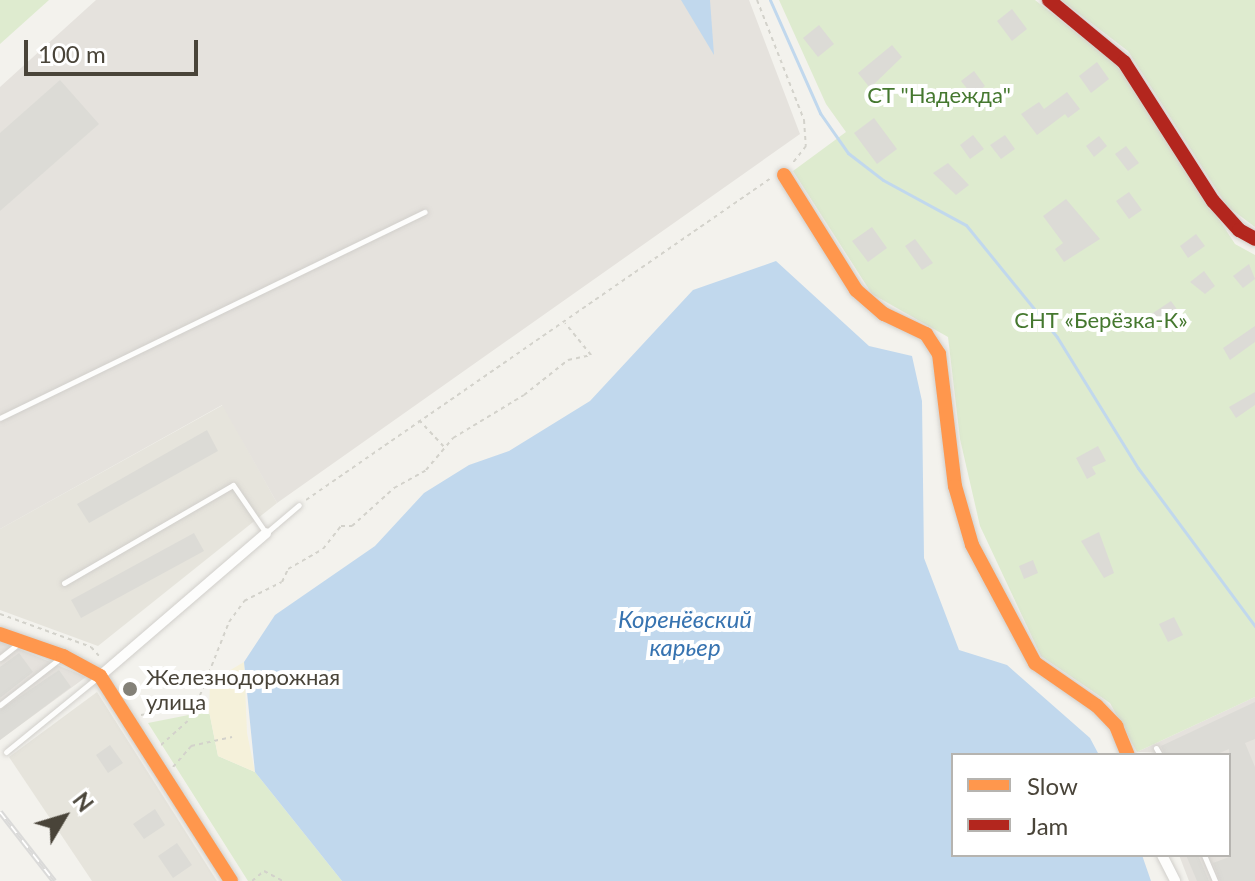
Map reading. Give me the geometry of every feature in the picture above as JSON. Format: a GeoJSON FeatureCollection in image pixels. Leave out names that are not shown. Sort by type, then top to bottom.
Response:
{"type":"FeatureCollection","features":[{"type":"Feature","properties":{"kind":"street"},"geometry":{"type":"LineString","coordinates":[[1049,0],[1124,62],[1213,201],[1239,230],[1255,239]]}},
{"type":"Feature","properties":{"kind":"street"},"geometry":{"type":"LineString","coordinates":[[784,175],[856,290],[884,314],[926,334],[939,354],[955,486],[975,551],[1035,663],[1097,706],[1116,726],[1127,753]]}},
{"type":"Feature","properties":{"kind":"street"},"geometry":{"type":"LineString","coordinates":[[105,672],[266,533]]}},
{"type":"Feature","properties":{"kind":"street"},"geometry":{"type":"LineString","coordinates":[[0,634],[105,672],[231,881]]}},
{"type":"Feature","properties":{"kind":"street"},"geometry":{"type":"LineString","coordinates":[[1163,857],[1175,881]]}},
{"type":"Feature","properties":{"kind":"lane"},"geometry":{"type":"LineString","coordinates":[[0,418],[425,212]]}},
{"type":"Feature","properties":{"kind":"lane"},"geometry":{"type":"LineString","coordinates":[[64,583],[233,485],[266,533],[299,505]]}},
{"type":"Feature","properties":{"kind":"lane"},"geometry":{"type":"LineString","coordinates":[[0,658],[21,641]]}},
{"type":"Feature","properties":{"kind":"lane"},"geometry":{"type":"LineString","coordinates":[[0,705],[63,656]]}},
{"type":"Feature","properties":{"kind":"lane"},"geometry":{"type":"LineString","coordinates":[[6,752],[105,672]]}},
{"type":"Feature","properties":{"kind":"lane"},"geometry":{"type":"LineString","coordinates":[[1156,748],[1159,753]]}},
{"type":"Feature","properties":{"kind":"lane"},"geometry":{"type":"LineString","coordinates":[[1205,857],[1215,881]]}},
{"type":"Feature","properties":{"kind":"path"},"geometry":{"type":"LineString","coordinates":[[299,505],[418,419],[565,323],[773,177],[784,175],[806,146],[804,120],[757,0]]}},
{"type":"Feature","properties":{"kind":"path"},"geometry":{"type":"LineString","coordinates":[[157,748],[197,706],[229,622],[244,601],[282,582],[288,569],[323,549],[341,526],[352,526],[394,488],[426,470],[445,448],[568,360],[591,355],[565,323]]}},
{"type":"Feature","properties":{"kind":"path"},"geometry":{"type":"LineString","coordinates":[[418,419],[445,448]]}},
{"type":"Feature","properties":{"kind":"path"},"geometry":{"type":"LineString","coordinates":[[0,614],[91,647],[105,672]]}},
{"type":"Feature","properties":{"kind":"path"},"geometry":{"type":"LineString","coordinates":[[136,715],[197,706]]}},
{"type":"Feature","properties":{"kind":"path"},"geometry":{"type":"LineString","coordinates":[[171,771],[176,757],[191,746],[232,737]]}},
{"type":"Feature","properties":{"kind":"path"},"geometry":{"type":"LineString","coordinates":[[252,881],[264,871],[283,881]]}},
{"type":"Feature","properties":{"kind":"shaded area"},"geometry":{"type":"Polygon","coordinates":[[[96,0],[749,0],[800,134],[277,503],[222,405],[0,529],[0,87],[96,0]]]}},
{"type":"Feature","properties":{"kind":"shaded area"},"geometry":{"type":"Polygon","coordinates":[[[223,405],[277,503],[98,646],[0,610],[0,529],[223,405]]]}},
{"type":"Feature","properties":{"kind":"shaded area"},"geometry":{"type":"Polygon","coordinates":[[[0,641],[86,677],[0,740],[0,641]]]}},
{"type":"Feature","properties":{"kind":"shaded area"},"geometry":{"type":"Polygon","coordinates":[[[97,692],[217,881],[92,881],[9,757],[97,692]]]}},
{"type":"Feature","properties":{"kind":"shaded area"},"geometry":{"type":"Polygon","coordinates":[[[1255,697],[1255,881],[1189,881],[1180,857],[1231,857],[1231,753],[1137,752],[1255,697]]]}},
{"type":"Feature","properties":{"kind":"green space"},"geometry":{"type":"Polygon","coordinates":[[[0,0],[49,0],[0,44],[0,0]]]}},
{"type":"Feature","properties":{"kind":"green space","name":"СНТ «Берёзка-К»"},"geometry":{"type":"Polygon","coordinates":[[[779,0],[1035,0],[1120,67],[1235,244],[1255,255],[1255,697],[1137,752],[1110,703],[1041,656],[980,526],[960,439],[948,337],[872,294],[793,171],[846,132],[826,104],[779,0]]]}},
{"type":"Feature","properties":{"kind":"green space"},"geometry":{"type":"Polygon","coordinates":[[[1061,0],[1255,0],[1255,227],[1227,206],[1128,51],[1061,0]]]}},
{"type":"Feature","properties":{"kind":"green space"},"geometry":{"type":"Polygon","coordinates":[[[209,711],[218,756],[255,772],[342,881],[248,881],[148,723],[209,711]]]}},
{"type":"Feature","properties":{"kind":"sand"},"geometry":{"type":"Polygon","coordinates":[[[244,662],[247,733],[255,772],[218,756],[209,711],[210,682],[244,662]]]}},
{"type":"Feature","properties":{"kind":"water"},"geometry":{"type":"Polygon","coordinates":[[[681,0],[710,0],[714,55],[681,0]]]}},
{"type":"Feature","properties":{"kind":"water","name":"Коренёвский карьер"},"geometry":{"type":"Polygon","coordinates":[[[776,261],[869,346],[912,356],[922,401],[924,558],[959,650],[1007,665],[1090,738],[1098,753],[951,753],[951,857],[1143,857],[1151,881],[342,881],[255,772],[244,662],[275,615],[375,546],[424,493],[469,465],[509,451],[590,401],[693,290],[776,261]]]}},
{"type":"Feature","properties":{"kind":"building"},"geometry":{"type":"Polygon","coordinates":[[[1012,9],[1027,29],[1012,41],[997,21],[1012,9]]]}},
{"type":"Feature","properties":{"kind":"building"},"geometry":{"type":"Polygon","coordinates":[[[819,25],[834,44],[818,57],[803,38],[819,25]]]}},
{"type":"Feature","properties":{"kind":"building"},"geometry":{"type":"Polygon","coordinates":[[[892,45],[902,57],[870,88],[858,73],[892,45]]]}},
{"type":"Feature","properties":{"kind":"building"},"geometry":{"type":"Polygon","coordinates":[[[1097,62],[1109,79],[1091,93],[1079,76],[1097,62]]]}},
{"type":"Feature","properties":{"kind":"building"},"geometry":{"type":"Polygon","coordinates":[[[974,71],[985,86],[973,96],[961,81],[974,71]]]}},
{"type":"Feature","properties":{"kind":"building"},"geometry":{"type":"Polygon","coordinates":[[[60,80],[99,124],[0,211],[0,133],[60,80]]]}},
{"type":"Feature","properties":{"kind":"building"},"geometry":{"type":"Polygon","coordinates":[[[1067,92],[1080,109],[1068,118],[1065,114],[1037,135],[1021,114],[1039,102],[1044,109],[1067,92]]]}},
{"type":"Feature","properties":{"kind":"building"},"geometry":{"type":"Polygon","coordinates":[[[874,118],[897,149],[877,164],[854,133],[874,118]]]}},
{"type":"Feature","properties":{"kind":"building"},"geometry":{"type":"Polygon","coordinates":[[[973,135],[984,149],[970,159],[960,145],[973,135]]]}},
{"type":"Feature","properties":{"kind":"building"},"geometry":{"type":"Polygon","coordinates":[[[1005,135],[1015,149],[1001,159],[990,145],[1005,135]]]}},
{"type":"Feature","properties":{"kind":"building"},"geometry":{"type":"Polygon","coordinates":[[[1099,136],[1107,146],[1094,157],[1086,146],[1099,136]]]}},
{"type":"Feature","properties":{"kind":"building"},"geometry":{"type":"Polygon","coordinates":[[[1126,146],[1139,163],[1128,171],[1115,154],[1126,146]]]}},
{"type":"Feature","properties":{"kind":"building"},"geometry":{"type":"Polygon","coordinates":[[[948,163],[969,185],[956,195],[933,173],[948,163]]]}},
{"type":"Feature","properties":{"kind":"building"},"geometry":{"type":"Polygon","coordinates":[[[1129,192],[1142,210],[1129,219],[1116,201],[1129,192]]]}},
{"type":"Feature","properties":{"kind":"building"},"geometry":{"type":"Polygon","coordinates":[[[1066,199],[1100,239],[1064,262],[1055,249],[1063,243],[1043,216],[1066,199]]]}},
{"type":"Feature","properties":{"kind":"building"},"geometry":{"type":"Polygon","coordinates":[[[872,227],[887,248],[868,262],[852,241],[872,227]]]}},
{"type":"Feature","properties":{"kind":"building"},"geometry":{"type":"Polygon","coordinates":[[[1196,234],[1205,246],[1188,258],[1180,246],[1196,234]]]}},
{"type":"Feature","properties":{"kind":"building"},"geometry":{"type":"Polygon","coordinates":[[[915,239],[933,263],[922,270],[905,246],[915,239]]]}},
{"type":"Feature","properties":{"kind":"building"},"geometry":{"type":"Polygon","coordinates":[[[1249,264],[1255,279],[1243,288],[1233,276],[1249,264]]]}},
{"type":"Feature","properties":{"kind":"building"},"geometry":{"type":"Polygon","coordinates":[[[1204,271],[1215,286],[1205,294],[1190,282],[1204,271]]]}},
{"type":"Feature","properties":{"kind":"building"},"geometry":{"type":"Polygon","coordinates":[[[1171,301],[1181,315],[1151,329],[1144,319],[1171,301]]]}},
{"type":"Feature","properties":{"kind":"building"},"geometry":{"type":"Polygon","coordinates":[[[1255,326],[1255,342],[1230,360],[1223,348],[1255,326]]]}},
{"type":"Feature","properties":{"kind":"building"},"geometry":{"type":"Polygon","coordinates":[[[1255,392],[1255,405],[1236,418],[1229,407],[1255,392]]]}},
{"type":"Feature","properties":{"kind":"building"},"geometry":{"type":"Polygon","coordinates":[[[207,430],[218,451],[89,523],[77,504],[207,430]]]}},
{"type":"Feature","properties":{"kind":"building"},"geometry":{"type":"Polygon","coordinates":[[[1098,446],[1106,461],[1092,467],[1096,474],[1087,479],[1076,458],[1098,446]]]}},
{"type":"Feature","properties":{"kind":"building"},"geometry":{"type":"Polygon","coordinates":[[[1099,532],[1114,573],[1104,578],[1081,541],[1099,532]]]}},
{"type":"Feature","properties":{"kind":"building"},"geometry":{"type":"Polygon","coordinates":[[[194,533],[204,551],[81,618],[71,600],[194,533]]]}},
{"type":"Feature","properties":{"kind":"building"},"geometry":{"type":"Polygon","coordinates":[[[1033,560],[1038,573],[1024,579],[1019,566],[1033,560]]]}},
{"type":"Feature","properties":{"kind":"building"},"geometry":{"type":"Polygon","coordinates":[[[1174,617],[1183,635],[1168,642],[1159,624],[1174,617]]]}},
{"type":"Feature","properties":{"kind":"building"},"geometry":{"type":"Polygon","coordinates":[[[19,653],[33,672],[0,698],[0,667],[19,653]]]}},
{"type":"Feature","properties":{"kind":"building"},"geometry":{"type":"Polygon","coordinates":[[[59,670],[71,687],[0,740],[0,710],[59,670]]]}},
{"type":"Feature","properties":{"kind":"building"},"geometry":{"type":"Polygon","coordinates":[[[1255,702],[1255,739],[1245,743],[1255,767],[1255,881],[1220,881],[1213,863],[1231,857],[1229,749],[1220,753],[1164,753],[1161,746],[1255,702]]]}},
{"type":"Feature","properties":{"kind":"building"},"geometry":{"type":"Polygon","coordinates":[[[110,745],[123,763],[108,773],[96,755],[110,745]]]}},
{"type":"Feature","properties":{"kind":"building"},"geometry":{"type":"Polygon","coordinates":[[[155,809],[165,825],[144,839],[133,824],[155,809]]]}},
{"type":"Feature","properties":{"kind":"building"},"geometry":{"type":"Polygon","coordinates":[[[177,843],[192,865],[173,878],[158,856],[177,843]]]}},
{"type":"Feature","properties":{"kind":"building"},"geometry":{"type":"Polygon","coordinates":[[[1187,857],[1199,857],[1209,881],[1197,881],[1187,857]]]}},
{"type":"Feature","properties":{"kind":"waterway"},"geometry":{"type":"LineString","coordinates":[[770,0],[820,113],[848,153],[883,180],[966,225],[1057,337],[1138,468],[1255,626]]}},
{"type":"Feature","properties":{"kind":"railway"},"geometry":{"type":"LineString","coordinates":[[0,812],[54,881]]}},
{"type":"Feature","properties":{"kind":"traffic: slow"},"geometry":{"type":"LineString","coordinates":[[784,175],[856,290],[884,314],[926,334],[939,354],[955,486],[972,545],[1035,663],[1097,706],[1116,726],[1127,753]]}},
{"type":"Feature","properties":{"kind":"traffic: slow"},"geometry":{"type":"LineString","coordinates":[[0,634],[63,656],[100,676],[231,881]]}},
{"type":"Feature","properties":{"kind":"traffic: jam"},"geometry":{"type":"LineString","coordinates":[[1049,0],[1124,62],[1213,201],[1239,230],[1255,239]]}},
{"type":"Feature","properties":{"kind":"place","name":"Железнодорожная улица"},"geometry":{"type":"Point","coordinates":[130,689]}},
{"type":"Feature","properties":{"kind":"park label","name":"СТ \"Надежда\""},"geometry":{"type":"Point","coordinates":[939,95]}}]}
